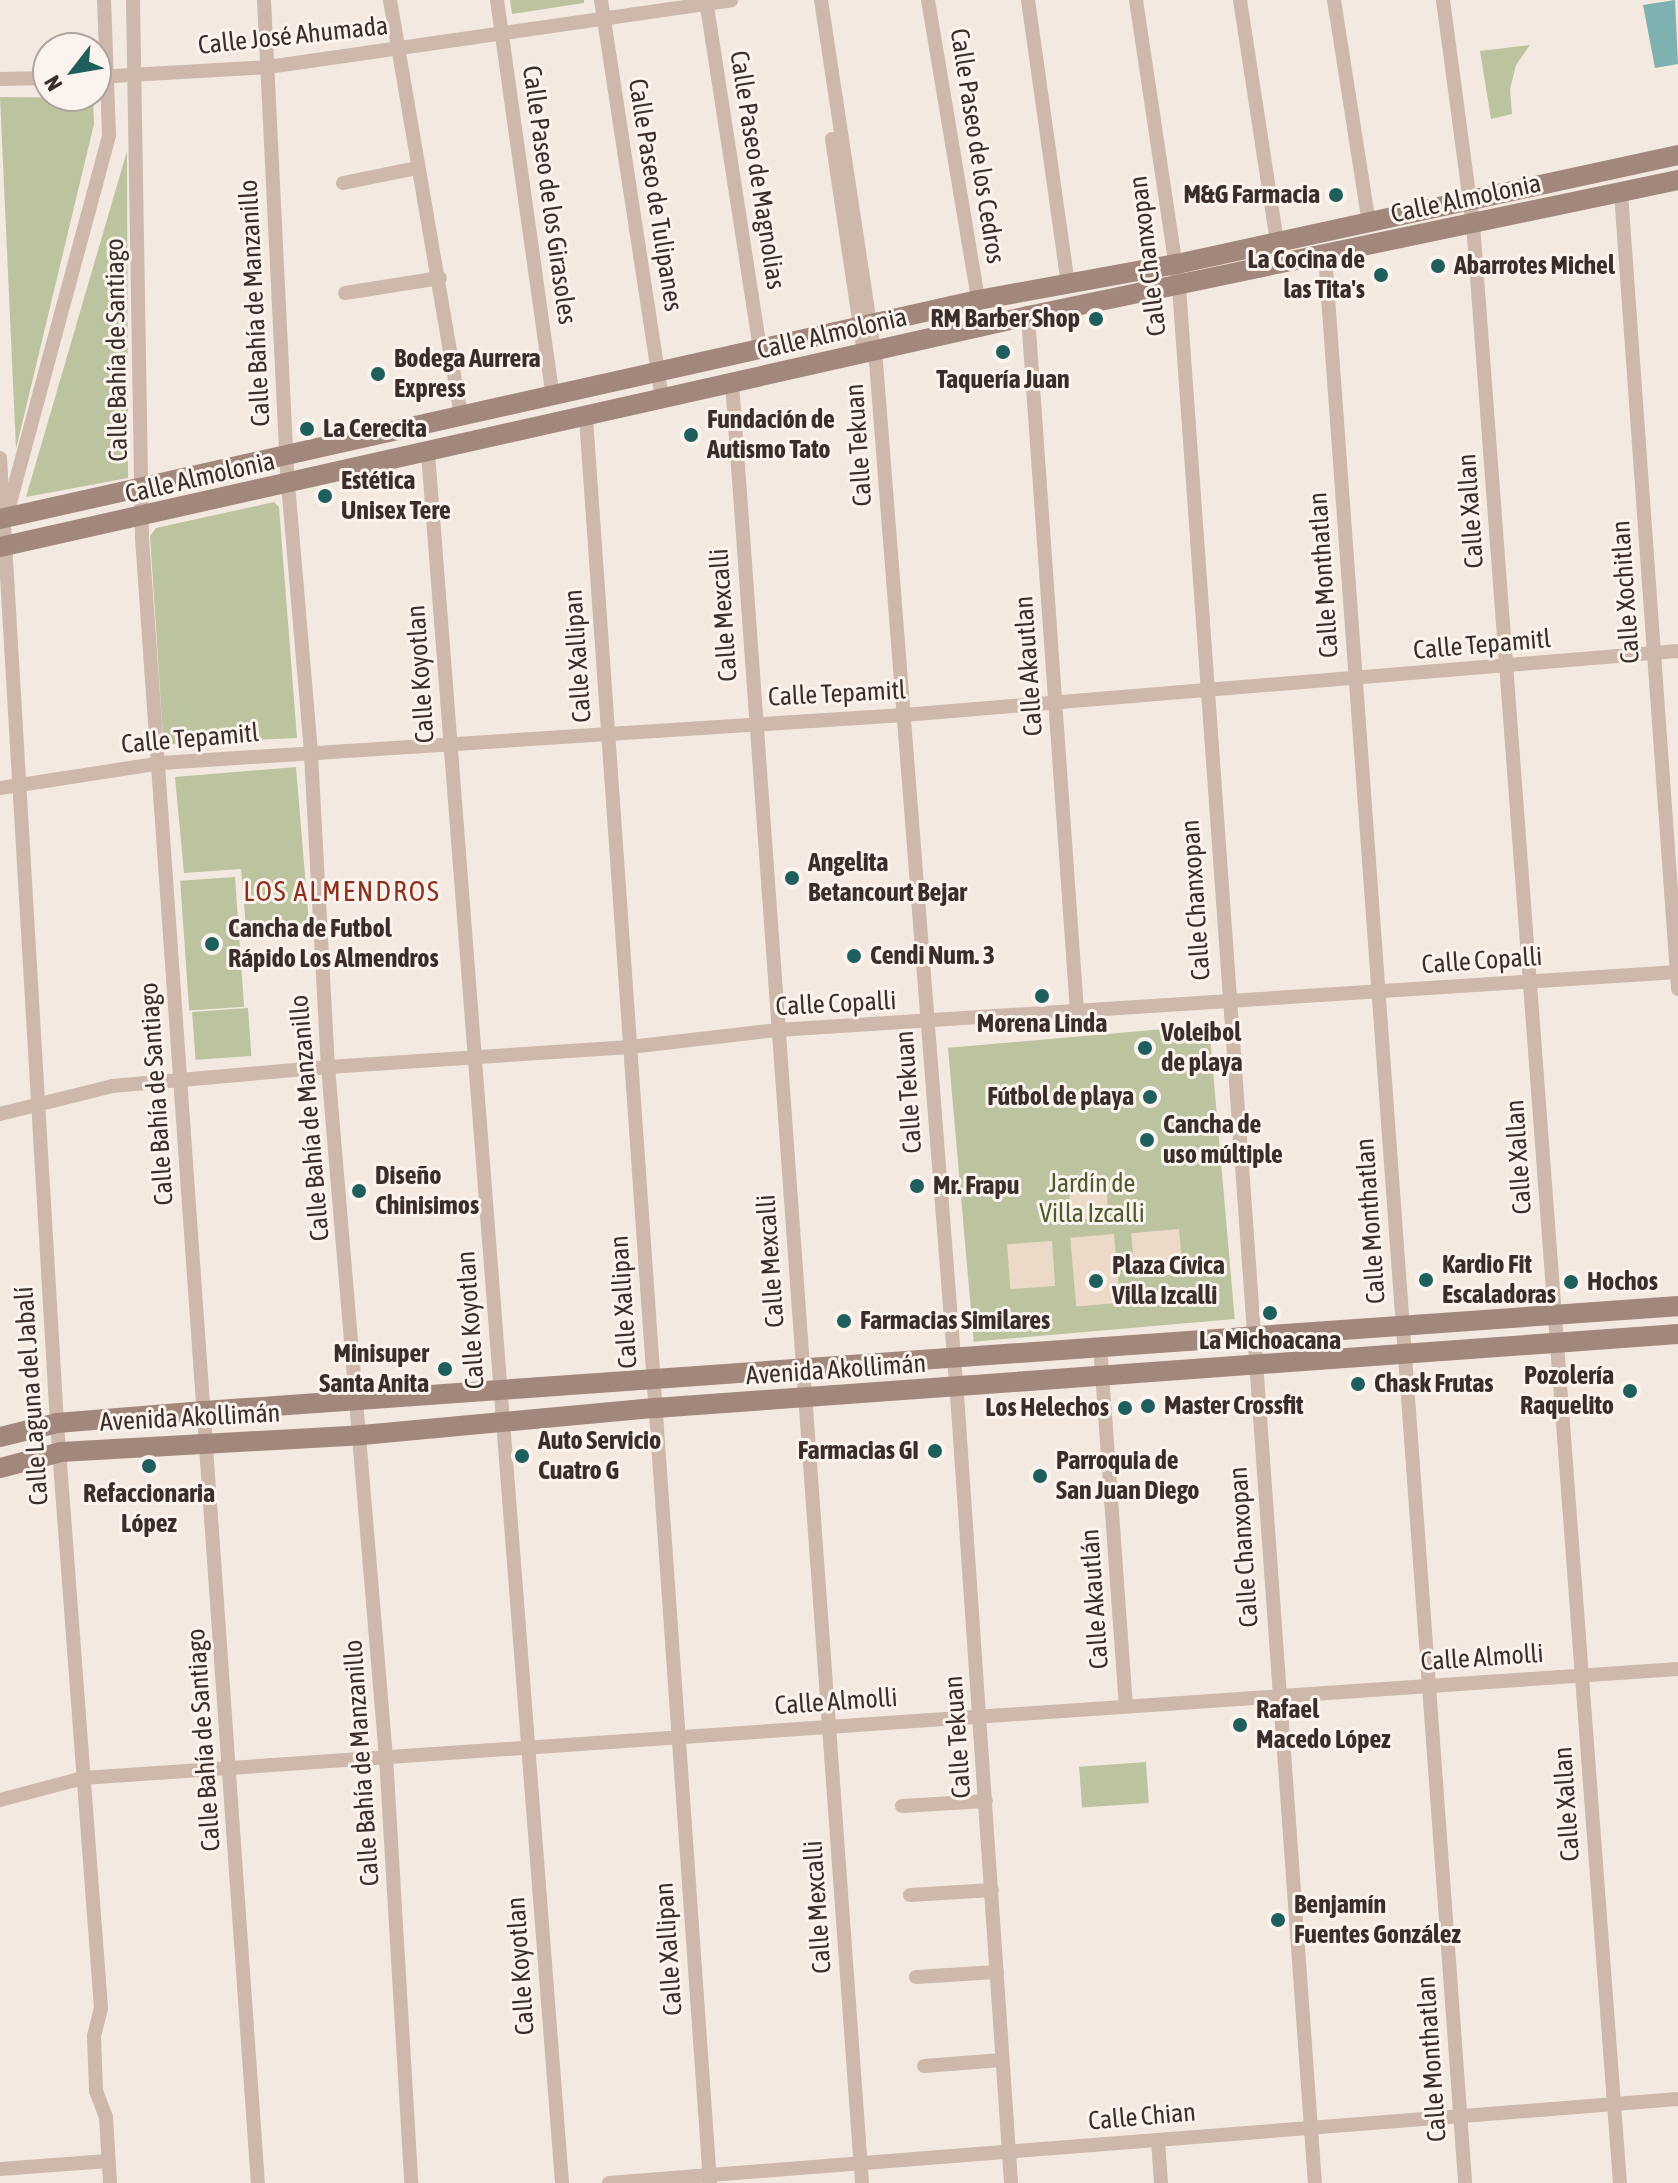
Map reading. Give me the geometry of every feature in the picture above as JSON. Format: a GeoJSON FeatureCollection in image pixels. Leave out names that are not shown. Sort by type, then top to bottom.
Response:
{"type":"FeatureCollection","features":[{"type":"Feature","properties":{"kind":"street","name":"Calle Bahía de Santiago"},"geometry":{"type":"LineString","coordinates":[[103,32],[104,0]]}},
{"type":"Feature","properties":{"kind":"street","name":"Calle Bahía de Santiago"},"geometry":{"type":"LineString","coordinates":[[133,0],[142,519],[161,763],[178,1080],[231,1767],[258,2183]]}},
{"type":"Feature","properties":{"kind":"street","name":"Calle Bahía de Manzanillo"},"geometry":{"type":"LineString","coordinates":[[264,0],[286,456],[311,754],[328,1067],[362,1435],[386,1757],[411,2183]]}},
{"type":"Feature","properties":{"kind":"street"},"geometry":{"type":"LineString","coordinates":[[390,0],[417,168],[440,278],[461,417]]}},
{"type":"Feature","properties":{"kind":"street","name":"Calle Paseo de los Girasoles"},"geometry":{"type":"LineString","coordinates":[[497,0],[553,396]]}},
{"type":"Feature","properties":{"kind":"street","name":"Calle Paseo de Tulipanes"},"geometry":{"type":"LineString","coordinates":[[601,0],[662,398]]}},
{"type":"Feature","properties":{"kind":"street","name":"Calle José Ahumada"},"geometry":{"type":"LineString","coordinates":[[112,75],[268,67],[731,0]]}},
{"type":"Feature","properties":{"kind":"street","name":"Calle Tekuan"},"geometry":{"type":"LineString","coordinates":[[812,0],[869,352],[904,715],[981,1716],[1011,2183]]}},
{"type":"Feature","properties":{"kind":"street","name":"Calle Tekuan"},"geometry":{"type":"LineString","coordinates":[[821,0],[865,327]]}},
{"type":"Feature","properties":{"kind":"street","name":"Calle Paseo de los Cedros"},"geometry":{"type":"LineString","coordinates":[[928,0],[978,300]]}},
{"type":"Feature","properties":{"kind":"street"},"geometry":{"type":"LineString","coordinates":[[1028,0],[1068,284]]}},
{"type":"Feature","properties":{"kind":"street","name":"Calle Chanxopan"},"geometry":{"type":"LineString","coordinates":[[1136,0],[1179,287],[1226,1002],[1315,2183]]}},
{"type":"Feature","properties":{"kind":"street"},"geometry":{"type":"LineString","coordinates":[[1240,0],[1277,241]]}},
{"type":"Feature","properties":{"kind":"street"},"geometry":{"type":"LineString","coordinates":[[1334,0],[1369,223]]}},
{"type":"Feature","properties":{"kind":"street"},"geometry":{"type":"LineString","coordinates":[[1443,0],[1471,200]]}},
{"type":"Feature","properties":{"kind":"street","name":"Calle Paseo de Magnolias"},"geometry":{"type":"LineString","coordinates":[[707,2],[760,348]]}},
{"type":"Feature","properties":{"kind":"street"},"geometry":{"type":"LineString","coordinates":[[0,79],[32,78]]}},
{"type":"Feature","properties":{"kind":"street","name":"Calle Bahía de Santiago"},"geometry":{"type":"LineString","coordinates":[[2,518],[109,135],[106,112]]}},
{"type":"Feature","properties":{"kind":"street","name":"Calle Almolonia"},"geometry":{"type":"LineString","coordinates":[[2,518],[143,489],[978,300],[1177,264],[1678,155]]}},
{"type":"Feature","properties":{"kind":"street"},"geometry":{"type":"LineString","coordinates":[[343,183],[417,168]]}},
{"type":"Feature","properties":{"kind":"street","name":"Calle Almolonia"},"geometry":{"type":"LineString","coordinates":[[2,547],[142,519],[1028,316],[1179,287],[1678,180]]}},
{"type":"Feature","properties":{"kind":"street","name":"Calle Xochitlan"},"geometry":{"type":"LineString","coordinates":[[1621,193],[1678,989]]}},
{"type":"Feature","properties":{"kind":"street","name":"Calle Xallan"},"geometry":{"type":"LineString","coordinates":[[1471,200],[1620,2183]]}},
{"type":"Feature","properties":{"kind":"street","name":"Calle Monthatlan"},"geometry":{"type":"LineString","coordinates":[[1325,256],[1465,2183]]}},
{"type":"Feature","properties":{"kind":"street"},"geometry":{"type":"LineString","coordinates":[[345,293],[440,278]]}},
{"type":"Feature","properties":{"kind":"street","name":"Calle Akautlan"},"geometry":{"type":"LineString","coordinates":[[1028,316],[1077,1012]]}},
{"type":"Feature","properties":{"kind":"street","name":"Calle Mexcalli"},"geometry":{"type":"LineString","coordinates":[[732,383],[862,2183]]}},
{"type":"Feature","properties":{"kind":"street","name":"Calle Xallipan"},"geometry":{"type":"LineString","coordinates":[[586,418],[710,2179]]}},
{"type":"Feature","properties":{"kind":"street","name":"Calle Koyotlan"},"geometry":{"type":"LineString","coordinates":[[428,453],[562,2183]]}},
{"type":"Feature","properties":{"kind":"street","name":"Calle Laguna del Jabalí"},"geometry":{"type":"LineString","coordinates":[[0,458],[2,547],[36,1104],[101,2008],[94,2036],[96,2091],[106,2117],[110,2183]]}},
{"type":"Feature","properties":{"kind":"street","name":"Calle Tepamitl"},"geometry":{"type":"LineString","coordinates":[[0,788],[161,763],[451,741],[904,715],[1055,701],[1356,681],[1678,651]]}},
{"type":"Feature","properties":{"kind":"street","name":"Calle Copalli"},"geometry":{"type":"LineString","coordinates":[[0,1114],[112,1086],[328,1067],[630,1047],[778,1030],[928,1023],[1677,972]]}},
{"type":"Feature","properties":{"kind":"street","name":"Avenida Akollimán"},"geometry":{"type":"LineString","coordinates":[[0,1437],[57,1423],[204,1411],[953,1355],[1678,1306]]}},
{"type":"Feature","properties":{"kind":"street","name":"Avenida Akollimán"},"geometry":{"type":"LineString","coordinates":[[0,1468],[61,1452],[206,1441],[362,1435],[655,1408],[956,1389],[1405,1352],[1678,1334]]}},
{"type":"Feature","properties":{"kind":"street","name":"Calle Akautlán"},"geometry":{"type":"LineString","coordinates":[[1100,1345],[1126,1706]]}},
{"type":"Feature","properties":{"kind":"street","name":"Calle Almolli"},"geometry":{"type":"LineString","coordinates":[[0,1800],[83,1778],[1678,1669]]}},
{"type":"Feature","properties":{"kind":"street"},"geometry":{"type":"LineString","coordinates":[[902,1806],[986,1801]]}},
{"type":"Feature","properties":{"kind":"street"},"geometry":{"type":"LineString","coordinates":[[910,1895],[992,1890]]}},
{"type":"Feature","properties":{"kind":"street"},"geometry":{"type":"LineString","coordinates":[[916,1977],[997,1972]]}},
{"type":"Feature","properties":{"kind":"street"},"geometry":{"type":"LineString","coordinates":[[924,2066],[1002,2060]]}},
{"type":"Feature","properties":{"kind":"street","name":"Calle Chian"},"geometry":{"type":"LineString","coordinates":[[609,2183],[710,2179],[860,2163],[1678,2099]]}},
{"type":"Feature","properties":{"kind":"street"},"geometry":{"type":"LineString","coordinates":[[1158,2140],[1161,2183]]}},
{"type":"Feature","properties":{"kind":"street"},"geometry":{"type":"LineString","coordinates":[[0,2169],[108,2161]]}},
{"type":"Feature","properties":{"kind":"green space"},"geometry":{"type":"Polygon","coordinates":[[[510,0],[584,0],[584,3],[512,14],[510,0]]]}},
{"type":"Feature","properties":{"kind":"green space"},"geometry":{"type":"Polygon","coordinates":[[[1530,45],[1516,65],[1510,89],[1512,114],[1491,119],[1480,51],[1530,45]]]}},
{"type":"Feature","properties":{"kind":"green space"},"geometry":{"type":"Polygon","coordinates":[[[0,97],[32,97],[32,112],[94,112],[94,124],[16,449],[0,97]]]}},
{"type":"Feature","properties":{"kind":"green space"},"geometry":{"type":"Polygon","coordinates":[[[127,151],[128,478],[26,497],[127,151]]]}},
{"type":"Feature","properties":{"kind":"green space"},"geometry":{"type":"Polygon","coordinates":[[[274,502],[279,507],[297,738],[172,744],[163,736],[150,536],[156,528],[274,502]]]}},
{"type":"Feature","properties":{"kind":"green space"},"geometry":{"type":"Polygon","coordinates":[[[296,767],[309,923],[246,928],[241,869],[184,873],[175,777],[296,767]]]}},
{"type":"Feature","properties":{"kind":"green space","name":"Cancha de Futbol Rápido Los Almendros"},"geometry":{"type":"Polygon","coordinates":[[[235,877],[244,1007],[189,1011],[180,881],[235,877]]]}},
{"type":"Feature","properties":{"kind":"green space"},"geometry":{"type":"Polygon","coordinates":[[[248,1008],[251,1056],[195,1060],[192,1012],[248,1008]]]}},
{"type":"Feature","properties":{"kind":"green space","name":"Jardín de Villa Izcalli"},"geometry":{"type":"Polygon","coordinates":[[[1209,1025],[1235,1319],[974,1342],[948,1048],[1209,1025]]]}},
{"type":"Feature","properties":{"kind":"green space"},"geometry":{"type":"Polygon","coordinates":[[[1146,1762],[1149,1803],[1082,1808],[1079,1767],[1146,1762]]]}},
{"type":"Feature","properties":{"kind":"shaded area"},"geometry":{"type":"Polygon","coordinates":[[[1106,1179],[1108,1210],[1102,1218],[1071,1220],[1069,1181],[1106,1179]]]}},
{"type":"Feature","properties":{"kind":"shaded area"},"geometry":{"type":"Polygon","coordinates":[[[1179,1229],[1183,1274],[1135,1278],[1131,1233],[1179,1229]]]}},
{"type":"Feature","properties":{"kind":"shaded area","name":"Plaza Cívica Villa Izcalli"},"geometry":{"type":"Polygon","coordinates":[[[1114,1234],[1120,1303],[1076,1307],[1070,1238],[1114,1234]]]}},
{"type":"Feature","properties":{"kind":"shaded area"},"geometry":{"type":"Polygon","coordinates":[[[1052,1241],[1055,1286],[1010,1289],[1007,1244],[1052,1241]]]}},
{"type":"Feature","properties":{"kind":"water"},"geometry":{"type":"Polygon","coordinates":[[[1675,0],[1678,64],[1655,68],[1643,5],[1675,0]]]}},
{"type":"Feature","properties":{"kind":"place","name":"M&G Farmacia"},"geometry":{"type":"Point","coordinates":[1336,195]}},
{"type":"Feature","properties":{"kind":"place","name":"Abarrotes Michel"},"geometry":{"type":"Point","coordinates":[1438,266]}},
{"type":"Feature","properties":{"kind":"place","name":"La Cocina de las Tita's"},"geometry":{"type":"Point","coordinates":[1381,275]}},
{"type":"Feature","properties":{"kind":"place","name":"RM Barber Shop"},"geometry":{"type":"Point","coordinates":[1096,319]}},
{"type":"Feature","properties":{"kind":"place","name":"Taquería Juan"},"geometry":{"type":"Point","coordinates":[1003,352]}},
{"type":"Feature","properties":{"kind":"place","name":"Bodega Aurrera Express"},"geometry":{"type":"Point","coordinates":[378,374]}},
{"type":"Feature","properties":{"kind":"place","name":"La Cerecita"},"geometry":{"type":"Point","coordinates":[307,429]}},
{"type":"Feature","properties":{"kind":"place","name":"Fundación de Autismo Tato"},"geometry":{"type":"Point","coordinates":[691,435]}},
{"type":"Feature","properties":{"kind":"place","name":"Estética Unisex Tere"},"geometry":{"type":"Point","coordinates":[325,496]}},
{"type":"Feature","properties":{"kind":"place","name":"Angelita Betancourt Bejar"},"geometry":{"type":"Point","coordinates":[792,878]}},
{"type":"Feature","properties":{"kind":"place","name":"Cancha de Futbol Rápido Los Almendros"},"geometry":{"type":"Point","coordinates":[212,944]}},
{"type":"Feature","properties":{"kind":"place","name":"Cendi Num. 3"},"geometry":{"type":"Point","coordinates":[854,956]}},
{"type":"Feature","properties":{"kind":"place","name":"Morena Linda"},"geometry":{"type":"Point","coordinates":[1042,996]}},
{"type":"Feature","properties":{"kind":"place","name":"Voleibol de playa"},"geometry":{"type":"Point","coordinates":[1145,1048]}},
{"type":"Feature","properties":{"kind":"place","name":"Fútbol de playa"},"geometry":{"type":"Point","coordinates":[1150,1097]}},
{"type":"Feature","properties":{"kind":"place","name":"Cancha de uso múltiple"},"geometry":{"type":"Point","coordinates":[1147,1140]}},
{"type":"Feature","properties":{"kind":"place","name":"Mr. Frapu"},"geometry":{"type":"Point","coordinates":[917,1186]}},
{"type":"Feature","properties":{"kind":"place","name":"Diseño Chinisimos"},"geometry":{"type":"Point","coordinates":[359,1191]}},
{"type":"Feature","properties":{"kind":"place","name":"Kardio Fit Escaladoras"},"geometry":{"type":"Point","coordinates":[1426,1280]}},
{"type":"Feature","properties":{"kind":"place","name":"Plaza Cívica Villa Izcalli"},"geometry":{"type":"Point","coordinates":[1096,1281]}},
{"type":"Feature","properties":{"kind":"place","name":"Hochos"},"geometry":{"type":"Point","coordinates":[1571,1282]}},
{"type":"Feature","properties":{"kind":"place","name":"La Michoacana"},"geometry":{"type":"Point","coordinates":[1270,1313]}},
{"type":"Feature","properties":{"kind":"place","name":"Farmacias Similares"},"geometry":{"type":"Point","coordinates":[844,1321]}},
{"type":"Feature","properties":{"kind":"place","name":"Minisuper Santa Anita"},"geometry":{"type":"Point","coordinates":[445,1369]}},
{"type":"Feature","properties":{"kind":"place","name":"Chask Frutas"},"geometry":{"type":"Point","coordinates":[1358,1384]}},
{"type":"Feature","properties":{"kind":"place","name":"Pozolería Raquelito"},"geometry":{"type":"Point","coordinates":[1630,1391]}},
{"type":"Feature","properties":{"kind":"place","name":"Master Crossfit"},"geometry":{"type":"Point","coordinates":[1148,1406]}},
{"type":"Feature","properties":{"kind":"place","name":"Los Helechos"},"geometry":{"type":"Point","coordinates":[1125,1408]}},
{"type":"Feature","properties":{"kind":"place","name":"Farmacias GI"},"geometry":{"type":"Point","coordinates":[935,1451]}},
{"type":"Feature","properties":{"kind":"place","name":"Auto Servicio Cuatro G"},"geometry":{"type":"Point","coordinates":[522,1456]}},
{"type":"Feature","properties":{"kind":"place","name":"Refaccionaria López"},"geometry":{"type":"Point","coordinates":[149,1466]}},
{"type":"Feature","properties":{"kind":"place","name":"Parroquia de San Juan Diego"},"geometry":{"type":"Point","coordinates":[1040,1476]}},
{"type":"Feature","properties":{"kind":"place","name":"Rafael Macedo López"},"geometry":{"type":"Point","coordinates":[1240,1725]}},
{"type":"Feature","properties":{"kind":"place","name":"Benjamín Fuentes González"},"geometry":{"type":"Point","coordinates":[1278,1920]}},
{"type":"Feature","properties":{"kind":"district","name":"LOS ALMENDROS"},"geometry":{"type":"Point","coordinates":[342,891]}}]}
